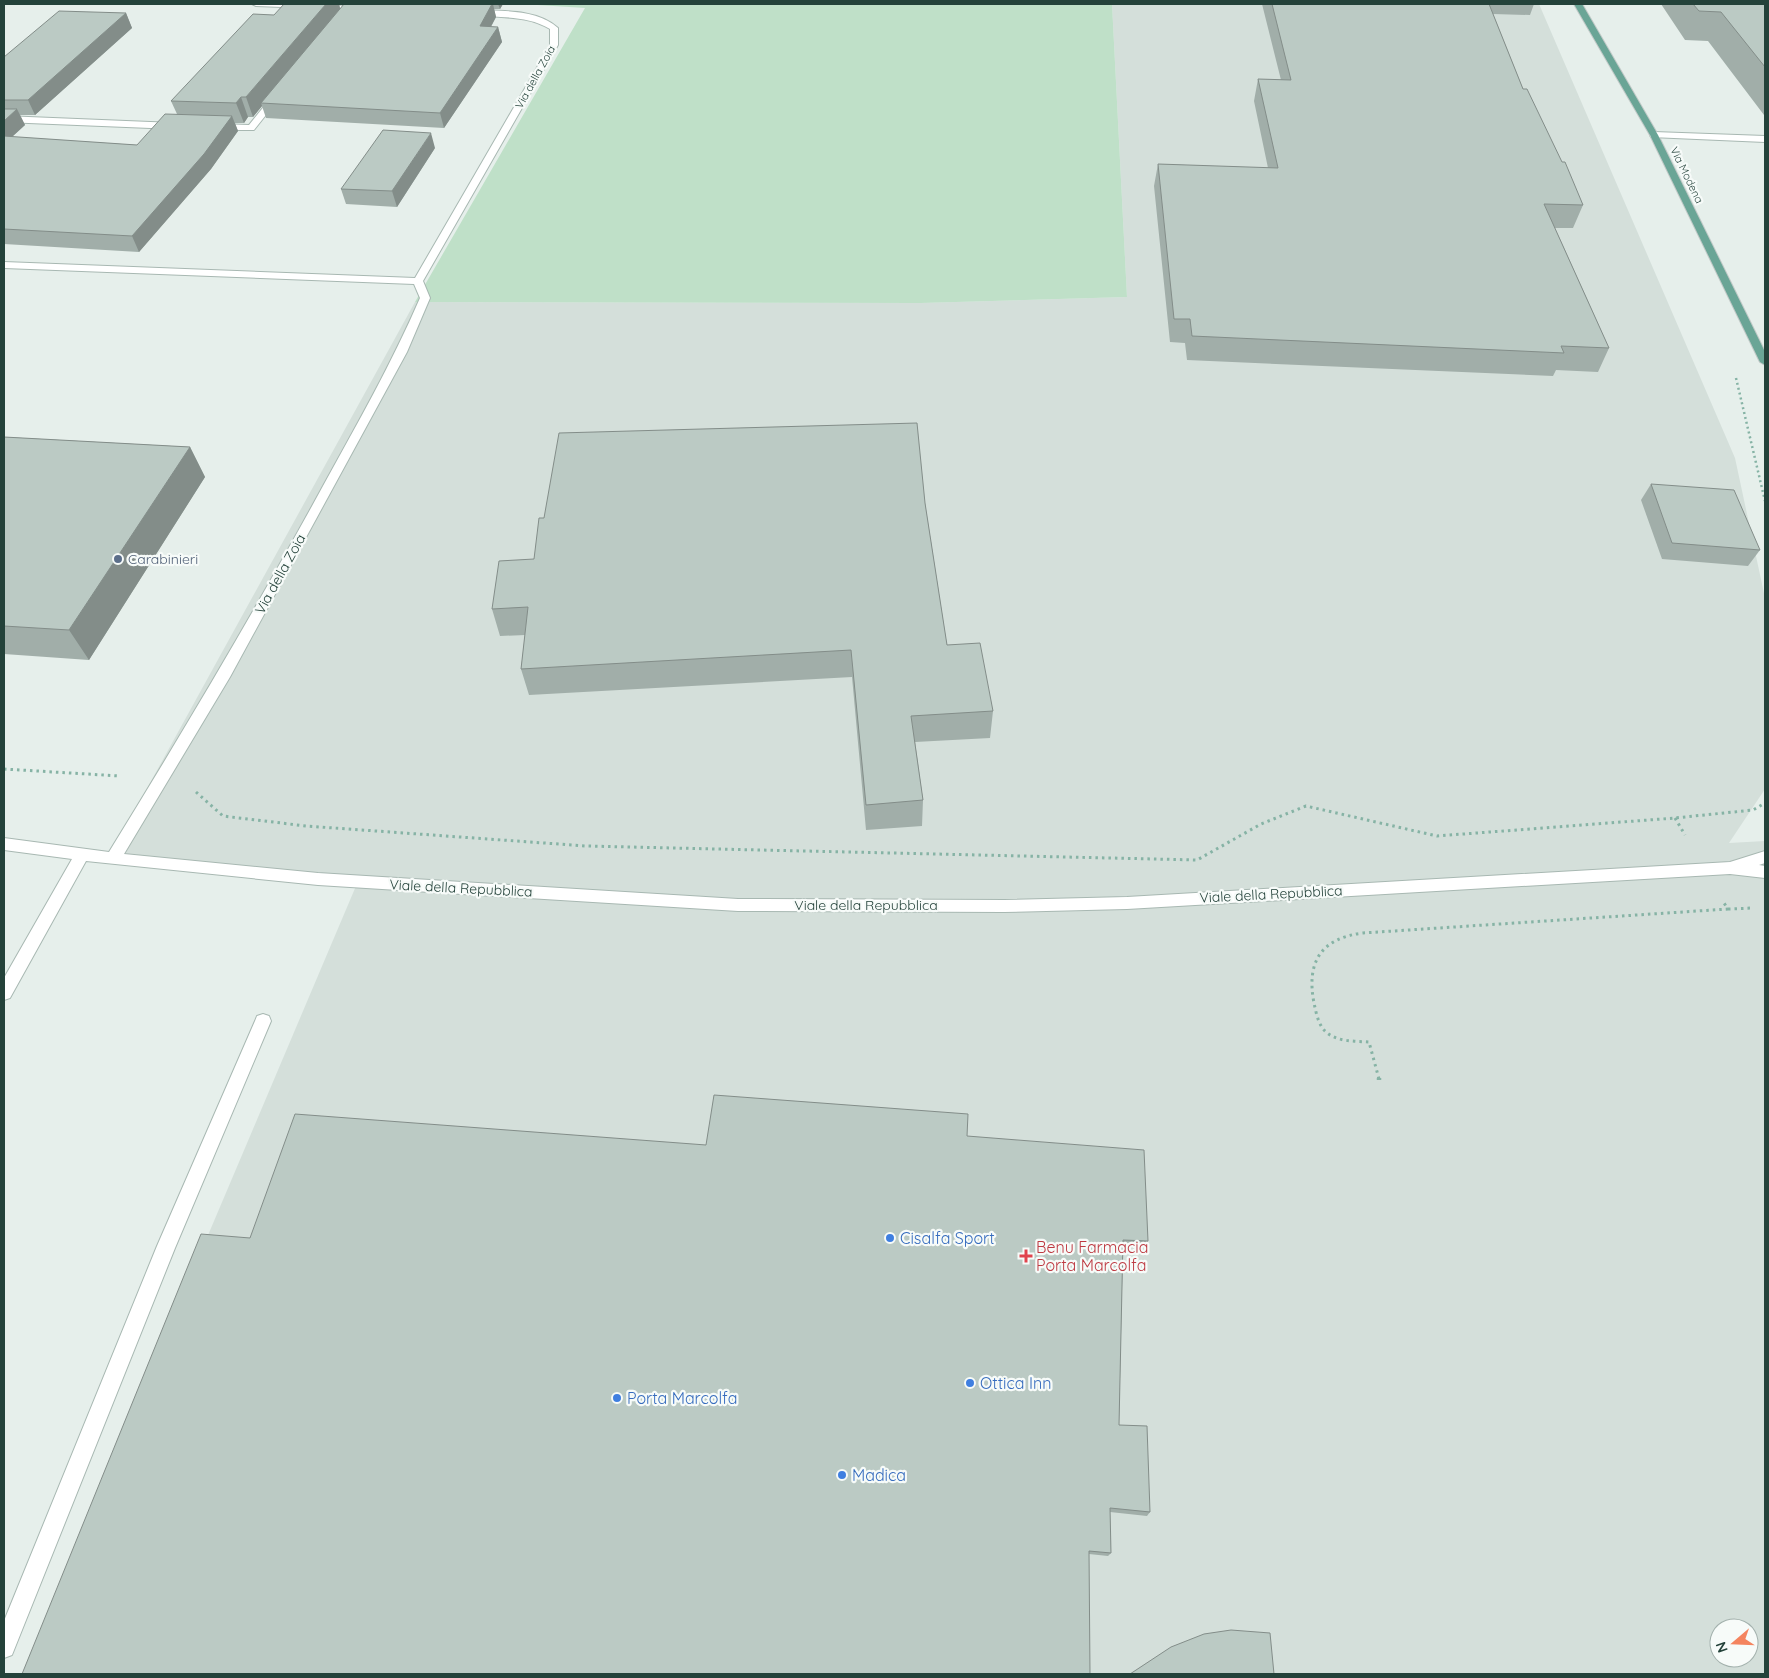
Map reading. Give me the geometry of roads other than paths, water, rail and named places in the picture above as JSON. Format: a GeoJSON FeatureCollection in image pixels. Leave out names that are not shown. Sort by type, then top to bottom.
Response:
{"type":"FeatureCollection","features":[{"type":"Feature","properties":{"kind":"main road","name":"Via Modena"},"geometry":{"type":"LineString","coordinates":[[1578,4],[1654,135],[1765,362]]}},
{"type":"Feature","properties":{"kind":"street"},"geometry":{"type":"LineString","coordinates":[[256,4],[371,8]]}},
{"type":"Feature","properties":{"kind":"street"},"geometry":{"type":"LineString","coordinates":[[345,15],[351,8]]}},
{"type":"Feature","properties":{"kind":"street","name":"Via della Zoia"},"geometry":{"type":"LineString","coordinates":[[113,859],[232,660],[402,352],[425,298],[418,281],[554,45],[554,28],[544,21],[517,14],[461,12]]}},
{"type":"Feature","properties":{"kind":"street"},"geometry":{"type":"LineString","coordinates":[[211,127],[250,128],[282,91]]}},
{"type":"Feature","properties":{"kind":"street"},"geometry":{"type":"LineString","coordinates":[[4,119],[181,126]]}},
{"type":"Feature","properties":{"kind":"street"},"geometry":{"type":"LineString","coordinates":[[1654,135],[1765,139]]}},
{"type":"Feature","properties":{"kind":"street"},"geometry":{"type":"LineString","coordinates":[[4,265],[418,281]]}},
{"type":"Feature","properties":{"kind":"street","name":"Viale della Repubblica"},"geometry":{"type":"LineString","coordinates":[[4,844],[113,859],[318,879],[738,905],[1004,906],[1127,903],[1730,868],[1765,872]]}},
{"type":"Feature","properties":{"kind":"street"},"geometry":{"type":"LineString","coordinates":[[4,993],[82,855]]}},
{"type":"Feature","properties":{"kind":"street","name":"Viale della Repubblica"},"geometry":{"type":"LineString","coordinates":[[1730,868],[1765,856]]}},
{"type":"Feature","properties":{"kind":"street"},"geometry":{"type":"LineString","coordinates":[[4,1647],[166,1246],[263,1021]]}},
{"type":"Feature","properties":{"kind":"place","name":"Carabinieri"},"geometry":{"type":"Point","coordinates":[118,559]}},
{"type":"Feature","properties":{"kind":"place","name":"Cisalfa Sport"},"geometry":{"type":"Point","coordinates":[890,1238]}},
{"type":"Feature","properties":{"kind":"place","name":"Benu Farmacia Porta Marcolfa"},"geometry":{"type":"Point","coordinates":[1026,1256]}},
{"type":"Feature","properties":{"kind":"place","name":"Ottica Inn"},"geometry":{"type":"Point","coordinates":[970,1383]}},
{"type":"Feature","properties":{"kind":"place","name":"Porta Marcolfa"},"geometry":{"type":"Point","coordinates":[617,1398]}},
{"type":"Feature","properties":{"kind":"place","name":"Madica"},"geometry":{"type":"Point","coordinates":[842,1475]}}]}
